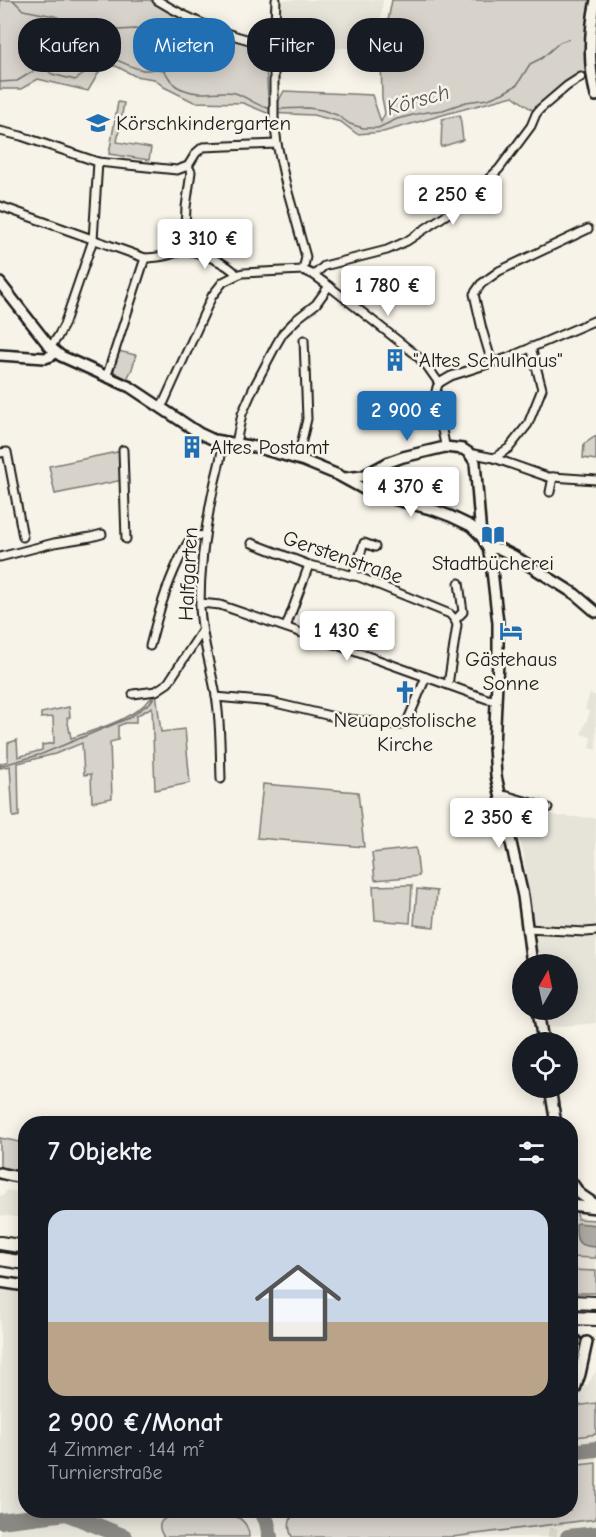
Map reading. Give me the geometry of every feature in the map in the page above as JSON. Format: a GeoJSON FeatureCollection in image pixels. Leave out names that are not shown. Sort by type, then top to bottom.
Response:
{"type":"FeatureCollection","features":[{"type":"Feature","properties":{"kind":"highway"},"geometry":{"type":"LineString","coordinates":[[0,1243],[18,1246]]}},
{"type":"Feature","properties":{"kind":"highway"},"geometry":{"type":"LineString","coordinates":[[0,1259],[18,1262]]}},
{"type":"Feature","properties":{"kind":"highway"},"geometry":{"type":"LineString","coordinates":[[578,1302],[596,1303]]}},
{"type":"Feature","properties":{"kind":"highway"},"geometry":{"type":"LineString","coordinates":[[578,1318],[596,1319]]}},
{"type":"Feature","properties":{"kind":"main road"},"geometry":{"type":"LineString","coordinates":[[596,0],[591,24],[590,51],[596,96]]}},
{"type":"Feature","properties":{"kind":"main road"},"geometry":{"type":"LineString","coordinates":[[0,283],[52,349],[68,360],[130,387],[207,438],[296,458],[345,478],[377,495],[475,524]]}},
{"type":"Feature","properties":{"kind":"main road"},"geometry":{"type":"LineString","coordinates":[[0,354],[45,358],[51,356],[52,349]]}},
{"type":"Feature","properties":{"kind":"main road"},"geometry":{"type":"LineString","coordinates":[[345,478],[363,476],[389,462],[446,447],[460,448],[469,453],[475,462],[475,524],[488,548],[498,623],[496,776],[517,863],[531,954]]}},
{"type":"Feature","properties":{"kind":"main road"},"geometry":{"type":"LineString","coordinates":[[363,476],[364,490]]}},
{"type":"Feature","properties":{"kind":"main road"},"geometry":{"type":"LineString","coordinates":[[488,548],[500,549],[514,556],[575,594],[596,612]]}},
{"type":"Feature","properties":{"kind":"main road"},"geometry":{"type":"LineString","coordinates":[[552,1098],[555,1116]]}},
{"type":"Feature","properties":{"kind":"main road"},"geometry":{"type":"LineString","coordinates":[[0,1173],[18,1177]]}},
{"type":"Feature","properties":{"kind":"main road"},"geometry":{"type":"LineString","coordinates":[[578,1191],[596,1207]]}},
{"type":"Feature","properties":{"kind":"main road"},"geometry":{"type":"LineString","coordinates":[[578,1206],[596,1207]]}},
{"type":"Feature","properties":{"kind":"main road"},"geometry":{"type":"LineString","coordinates":[[0,1282],[18,1285]]}},
{"type":"Feature","properties":{"kind":"main road"},"geometry":{"type":"LineString","coordinates":[[578,1380],[591,1346]]}},
{"type":"Feature","properties":{"kind":"street"},"geometry":{"type":"LineString","coordinates":[[157,0],[176,11],[247,39]]}},
{"type":"Feature","properties":{"kind":"street"},"geometry":{"type":"LineString","coordinates":[[275,18],[276,0]]}},
{"type":"Feature","properties":{"kind":"street"},"geometry":{"type":"LineString","coordinates":[[274,72],[274,118],[277,144],[306,257],[303,270]]}},
{"type":"Feature","properties":{"kind":"street"},"geometry":{"type":"LineString","coordinates":[[314,275],[324,266],[387,250],[406,242],[462,204],[499,169],[531,126],[540,109],[581,77]]}},
{"type":"Feature","properties":{"kind":"street"},"geometry":{"type":"LineString","coordinates":[[0,131],[98,162],[177,170],[188,166],[203,147],[277,144]]}},
{"type":"Feature","properties":{"kind":"street"},"geometry":{"type":"LineString","coordinates":[[52,349],[64,325],[93,240],[98,162]]}},
{"type":"Feature","properties":{"kind":"street"},"geometry":{"type":"LineString","coordinates":[[184,250],[186,207],[191,172],[188,166]]}},
{"type":"Feature","properties":{"kind":"street"},"geometry":{"type":"LineString","coordinates":[[0,206],[145,258],[162,257],[184,250],[227,266],[237,275]]}},
{"type":"Feature","properties":{"kind":"street"},"geometry":{"type":"LineString","coordinates":[[492,363],[474,294],[481,284],[499,271],[588,229]]}},
{"type":"Feature","properties":{"kind":"street"},"geometry":{"type":"LineString","coordinates":[[106,375],[145,258]]}},
{"type":"Feature","properties":{"kind":"street"},"geometry":{"type":"LineString","coordinates":[[160,407],[212,296],[223,282],[243,273],[303,270],[314,275],[415,354],[428,366],[439,383]]}},
{"type":"Feature","properties":{"kind":"street"},"geometry":{"type":"LineString","coordinates":[[236,443],[242,414],[276,345],[298,318],[316,304],[329,286]]}},
{"type":"Feature","properties":{"kind":"street"},"geometry":{"type":"LineString","coordinates":[[446,447],[437,404],[436,388],[439,383],[451,376],[492,363],[596,320]]}},
{"type":"Feature","properties":{"kind":"street"},"geometry":{"type":"LineString","coordinates":[[296,458],[307,419],[304,340]]}},
{"type":"Feature","properties":{"kind":"street"},"geometry":{"type":"LineString","coordinates":[[494,458],[509,448],[528,424],[542,389],[531,347]]}},
{"type":"Feature","properties":{"kind":"street","name":"Halfgarten"},"geometry":{"type":"LineString","coordinates":[[221,779],[216,697],[202,631],[200,603],[204,536],[213,488],[221,461],[223,441]]}},
{"type":"Feature","properties":{"kind":"street"},"geometry":{"type":"LineString","coordinates":[[123,450],[126,539]]}},
{"type":"Feature","properties":{"kind":"street"},"geometry":{"type":"LineString","coordinates":[[0,453],[8,452],[23,537]]}},
{"type":"Feature","properties":{"kind":"street"},"geometry":{"type":"LineString","coordinates":[[469,453],[494,458],[548,477],[596,480]]}},
{"type":"Feature","properties":{"kind":"street"},"geometry":{"type":"LineString","coordinates":[[475,462],[483,456]]}},
{"type":"Feature","properties":{"kind":"street"},"geometry":{"type":"LineString","coordinates":[[550,492],[553,477]]}},
{"type":"Feature","properties":{"kind":"street"},"geometry":{"type":"LineString","coordinates":[[0,557],[102,534]]}},
{"type":"Feature","properties":{"kind":"street"},"geometry":{"type":"LineString","coordinates":[[150,646],[172,573],[188,541],[194,535],[204,536]]}},
{"type":"Feature","properties":{"kind":"street","name":"Gerstenstraße"},"geometry":{"type":"LineString","coordinates":[[252,543],[309,565],[352,576],[450,614],[455,620]]}},
{"type":"Feature","properties":{"kind":"street"},"geometry":{"type":"LineString","coordinates":[[352,576],[364,543],[375,547]]}},
{"type":"Feature","properties":{"kind":"street"},"geometry":{"type":"LineString","coordinates":[[286,627],[309,565]]}},
{"type":"Feature","properties":{"kind":"street"},"geometry":{"type":"LineString","coordinates":[[448,685],[457,624],[455,620],[464,612],[459,583]]}},
{"type":"Feature","properties":{"kind":"street"},"geometry":{"type":"LineString","coordinates":[[200,603],[220,605],[487,699],[496,700]]}},
{"type":"Feature","properties":{"kind":"street"},"geometry":{"type":"LineString","coordinates":[[132,694],[156,691],[168,684],[202,631]]}},
{"type":"Feature","properties":{"kind":"street"},"geometry":{"type":"LineString","coordinates":[[216,697],[271,702],[339,718],[399,725],[408,722],[426,677]]}},
{"type":"Feature","properties":{"kind":"street"},"geometry":{"type":"LineString","coordinates":[[501,795],[548,808]]}},
{"type":"Feature","properties":{"kind":"street"},"geometry":{"type":"LineString","coordinates":[[527,929],[596,931]]}},
{"type":"Feature","properties":{"kind":"shaded area"},"geometry":{"type":"Polygon","coordinates":[[[0,0],[150,0],[182,18],[133,18],[133,72],[235,72],[235,39],[247,43],[247,72],[266,72],[268,97],[278,102],[284,91],[372,95],[381,122],[385,113],[381,72],[424,72],[424,18],[389,18],[392,0],[590,0],[586,38],[586,77],[576,77],[535,112],[513,96],[383,132],[357,134],[341,122],[313,115],[267,113],[243,103],[194,102],[164,87],[154,79],[135,76],[121,69],[121,18],[18,18],[18,72],[99,72],[88,91],[38,79],[21,89],[0,89],[0,0]]]}},
{"type":"Feature","properties":{"kind":"shaded area"},"geometry":{"type":"Polygon","coordinates":[[[282,0],[383,0],[381,18],[347,18],[347,48],[335,49],[335,18],[282,18],[282,0]]]}},
{"type":"Feature","properties":{"kind":"shaded area"},"geometry":{"type":"Polygon","coordinates":[[[118,102],[124,103],[117,142],[151,148],[149,160],[109,154],[118,102]]]}},
{"type":"Feature","properties":{"kind":"shaded area"},"geometry":{"type":"Polygon","coordinates":[[[460,115],[463,140],[441,147],[442,119],[460,115]]]}},
{"type":"Feature","properties":{"kind":"shaded area"},"geometry":{"type":"Polygon","coordinates":[[[118,351],[136,355],[127,379],[114,372],[113,366],[118,351]]]}},
{"type":"Feature","properties":{"kind":"shaded area"},"geometry":{"type":"Polygon","coordinates":[[[596,436],[596,460],[583,458],[584,444],[596,436]]]}},
{"type":"Feature","properties":{"kind":"shaded area"},"geometry":{"type":"Polygon","coordinates":[[[122,451],[123,480],[55,494],[49,466],[122,451]]]}},
{"type":"Feature","properties":{"kind":"shaded area"},"geometry":{"type":"Polygon","coordinates":[[[156,692],[161,732],[185,729],[190,783],[155,790],[152,707],[136,716],[136,723],[125,723],[118,726],[118,740],[110,742],[112,798],[92,802],[91,774],[84,775],[82,743],[55,754],[18,763],[19,816],[13,817],[10,766],[0,768],[0,764],[8,761],[8,743],[17,740],[18,757],[42,750],[42,745],[54,743],[53,717],[41,718],[41,713],[69,707],[70,717],[67,718],[71,738],[118,721],[139,709],[156,692]]]}},
{"type":"Feature","properties":{"kind":"shaded area"},"geometry":{"type":"Polygon","coordinates":[[[590,693],[596,696],[596,750],[590,748],[591,737],[581,734],[590,712],[585,709],[590,693]]]}},
{"type":"Feature","properties":{"kind":"shaded area"},"geometry":{"type":"Polygon","coordinates":[[[263,784],[358,792],[364,847],[257,838],[263,784]]]}},
{"type":"Feature","properties":{"kind":"shaded area"},"geometry":{"type":"Polygon","coordinates":[[[512,807],[530,809],[532,816],[546,813],[596,818],[596,1023],[543,1028],[542,1020],[578,1020],[578,954],[535,954],[524,856],[512,807]]]}},
{"type":"Feature","properties":{"kind":"shaded area"},"geometry":{"type":"Polygon","coordinates":[[[416,848],[419,876],[375,880],[372,853],[416,848]]]}},
{"type":"Feature","properties":{"kind":"shaded area"},"geometry":{"type":"Polygon","coordinates":[[[412,885],[410,923],[375,920],[373,886],[412,885]]]}},
{"type":"Feature","properties":{"kind":"shaded area"},"geometry":{"type":"Polygon","coordinates":[[[417,889],[437,891],[434,927],[414,925],[417,889]]]}},
{"type":"Feature","properties":{"kind":"shaded area"},"geometry":{"type":"Polygon","coordinates":[[[0,1138],[18,1142],[18,1173],[0,1168],[0,1138]]]}},
{"type":"Feature","properties":{"kind":"shaded area"},"geometry":{"type":"Polygon","coordinates":[[[7,1190],[18,1192],[18,1217],[0,1215],[0,1195],[3,1196],[7,1190]]]}},
{"type":"Feature","properties":{"kind":"shaded area"},"geometry":{"type":"Polygon","coordinates":[[[578,1219],[596,1220],[596,1258],[578,1257],[578,1219]]]}},
{"type":"Feature","properties":{"kind":"shaded area"},"geometry":{"type":"Polygon","coordinates":[[[578,1223],[596,1225],[596,1247],[585,1246],[579,1242],[578,1223]]]}},
{"type":"Feature","properties":{"kind":"shaded area"},"geometry":{"type":"Polygon","coordinates":[[[578,1257],[596,1258],[596,1271],[578,1270],[578,1257]]]}},
{"type":"Feature","properties":{"kind":"shaded area"},"geometry":{"type":"Polygon","coordinates":[[[578,1270],[596,1271],[596,1293],[578,1293],[578,1270]]]}},
{"type":"Feature","properties":{"kind":"shaded area"},"geometry":{"type":"Polygon","coordinates":[[[0,1288],[18,1291],[18,1518],[578,1518],[578,1389],[588,1384],[596,1371],[596,1537],[0,1537],[0,1288]]]}},
{"type":"Feature","properties":{"kind":"shaded area"},"geometry":{"type":"Polygon","coordinates":[[[596,1403],[596,1434],[578,1437],[578,1406],[596,1403]]]}},
{"type":"Feature","properties":{"kind":"shaded area"},"geometry":{"type":"Polygon","coordinates":[[[596,1463],[596,1519],[452,1537],[292,1537],[289,1526],[291,1518],[578,1518],[578,1465],[596,1463]]]}},
{"type":"Feature","properties":{"kind":"shaded area"},"geometry":{"type":"Polygon","coordinates":[[[238,1518],[247,1526],[249,1537],[164,1537],[160,1523],[164,1519],[238,1518]]]}},
{"type":"Feature","properties":{"kind":"waterway"},"geometry":{"type":"LineString","coordinates":[[13,0],[23,10],[65,20],[78,20],[89,25],[102,25],[119,30],[133,29]]}},
{"type":"Feature","properties":{"kind":"waterway","name":"Körsch"},"geometry":{"type":"LineString","coordinates":[[277,109],[322,110],[337,115],[350,124],[363,128],[378,128],[397,119],[488,99],[503,93],[517,85],[530,64],[542,58],[560,42],[569,39]]}},
{"type":"Feature","properties":{"kind":"waterway","name":"Körsch"},"geometry":{"type":"LineString","coordinates":[[0,82],[17,81],[37,69],[45,69],[52,74],[75,80],[84,74],[91,59],[107,57],[143,70],[162,70],[174,84],[183,90],[198,93],[235,93],[263,107],[273,109]]}},
{"type":"Feature","properties":{"kind":"waterway"},"geometry":{"type":"LineString","coordinates":[[164,683],[194,637]]}},
{"type":"Feature","properties":{"kind":"waterway"},"geometry":{"type":"LineString","coordinates":[[0,766],[42,754],[129,718],[150,703],[156,694]]}},
{"type":"Feature","properties":{"kind":"taxiway"},"geometry":{"type":"LineString","coordinates":[[578,1451],[596,1449]]}},
{"type":"Feature","properties":{"kind":"taxiway"},"geometry":{"type":"LineString","coordinates":[[0,1521],[25,1518]]}},
{"type":"Feature","properties":{"kind":"taxiway"},"geometry":{"type":"LineString","coordinates":[[78,1518],[125,1537]]}},
{"type":"Feature","properties":{"kind":"taxiway"},"geometry":{"type":"LineString","coordinates":[[265,1518],[270,1537]]}},
{"type":"Feature","properties":{"kind":"taxiway"},"geometry":{"type":"LineString","coordinates":[[568,1537],[596,1534]]}},
{"type":"Feature","properties":{"kind":"tunnel"},"geometry":{"type":"LineString","coordinates":[[552,1537],[555,1518]]}},
{"type":"Feature","properties":{"kind":"place","name":"Körschkindergarten"},"geometry":{"type":"Point","coordinates":[98,123]}},
{"type":"Feature","properties":{"kind":"place","name":"\"Altes Schulhaus\""},"geometry":{"type":"Point","coordinates":[395,360]}},
{"type":"Feature","properties":{"kind":"place","name":"Altes Postamt"},"geometry":{"type":"Point","coordinates":[192,447]}},
{"type":"Feature","properties":{"kind":"place","name":"Stadtbücherei"},"geometry":{"type":"Point","coordinates":[493,535]}},
{"type":"Feature","properties":{"kind":"place","name":"Gästehaus Sonne"},"geometry":{"type":"Point","coordinates":[511,631]}},
{"type":"Feature","properties":{"kind":"place","name":"Neuapostolische Kirche"},"geometry":{"type":"Point","coordinates":[405,692]}}]}
